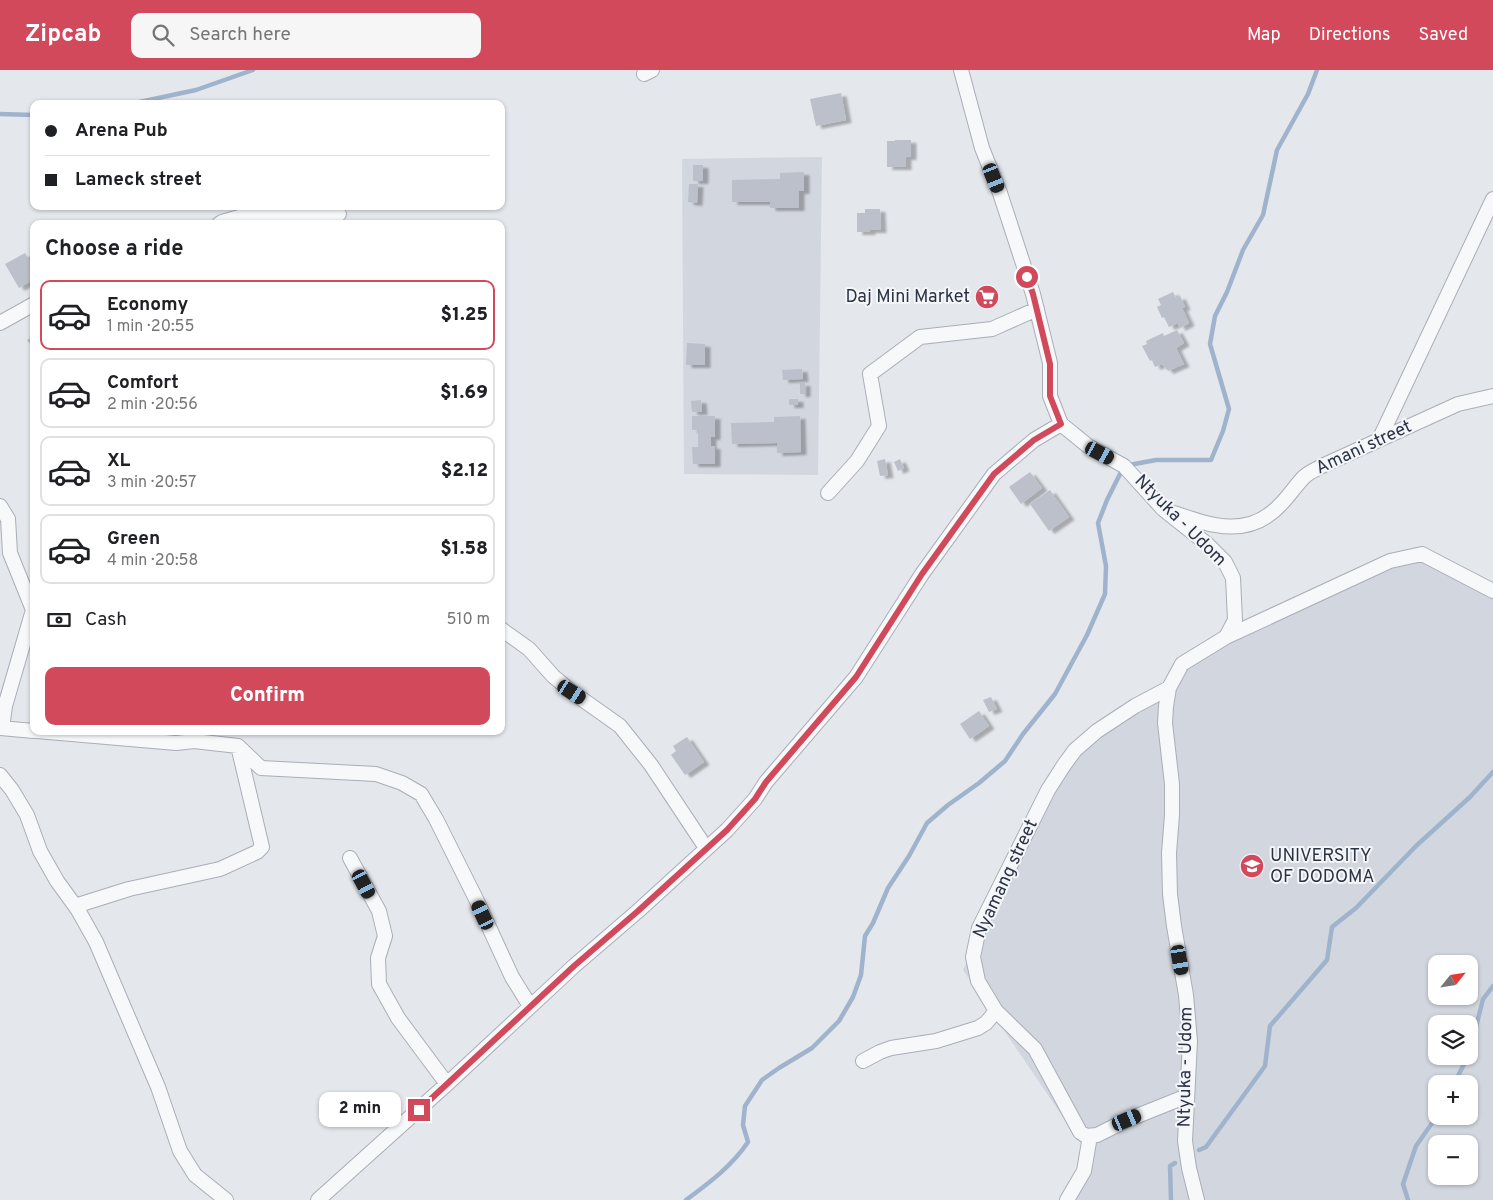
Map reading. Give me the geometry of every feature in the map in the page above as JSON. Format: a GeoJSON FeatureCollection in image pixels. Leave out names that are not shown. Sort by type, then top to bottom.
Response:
{"type":"FeatureCollection","features":[{"type":"Feature","properties":{"kind":"street","name":"Ntyuka - Udom"},"geometry":{"type":"LineString","coordinates":[[960,70],[982,148],[1000,193],[1036,309],[1050,364],[1050,396],[1061,424],[1088,446],[1124,466],[1163,509],[1207,544],[1225,562],[1233,578],[1234,620],[1226,637],[1182,664],[1169,688],[1165,723],[1172,784],[1170,894],[1186,995],[1190,1042],[1184,1140],[1197,1200]]}},
{"type":"Feature","properties":{"kind":"street"},"geometry":{"type":"LineString","coordinates":[[1380,440],[1493,199]]}},
{"type":"Feature","properties":{"kind":"street"},"geometry":{"type":"LineString","coordinates":[[229,220],[246,215],[273,213],[302,216],[339,214]]}},
{"type":"Feature","properties":{"kind":"street"},"geometry":{"type":"LineString","coordinates":[[0,323],[30,306]]}},
{"type":"Feature","properties":{"kind":"street"},"geometry":{"type":"LineString","coordinates":[[828,492],[857,461],[879,426],[870,374],[920,337],[992,329],[1036,309]]}},
{"type":"Feature","properties":{"kind":"street","name":"Amani street"},"geometry":{"type":"LineString","coordinates":[[1163,509],[1207,524],[1232,527],[1253,524],[1270,515],[1293,491],[1304,476],[1324,465],[1458,404],[1493,396]]}},
{"type":"Feature","properties":{"kind":"street"},"geometry":{"type":"LineString","coordinates":[[318,1200],[574,966],[727,830],[856,677],[922,574],[994,474],[1034,440],[1061,424]]}},
{"type":"Feature","properties":{"kind":"street"},"geometry":{"type":"LineString","coordinates":[[0,506],[8,519],[10,553],[30,605]]}},
{"type":"Feature","properties":{"kind":"street"},"geometry":{"type":"LineString","coordinates":[[1226,637],[1390,561],[1422,554],[1493,591]]}},
{"type":"Feature","properties":{"kind":"street"},"geometry":{"type":"LineString","coordinates":[[30,617],[5,706],[1,728],[30,731]]}},
{"type":"Feature","properties":{"kind":"street"},"geometry":{"type":"LineString","coordinates":[[505,631],[528,649],[553,676],[572,692],[620,726],[651,765],[706,848]]}},
{"type":"Feature","properties":{"kind":"street","name":"Nyamang street"},"geometry":{"type":"LineString","coordinates":[[1090,1136],[1080,1132],[1035,1049],[996,1011],[978,981],[973,957],[980,928],[1048,790],[1064,765],[1075,750],[1097,731],[1135,706],[1169,688]]}},
{"type":"Feature","properties":{"kind":"street"},"geometry":{"type":"LineString","coordinates":[[82,735],[176,743],[194,736],[238,746],[261,768],[376,774],[402,783],[421,794],[436,819],[476,899],[512,977],[530,1006]]}},
{"type":"Feature","properties":{"kind":"street"},"geometry":{"type":"LineString","coordinates":[[75,906],[129,889],[220,870],[258,852],[262,848],[238,746]]}},
{"type":"Feature","properties":{"kind":"street"},"geometry":{"type":"LineString","coordinates":[[0,775],[12,790],[27,815],[40,851],[96,942],[158,1087],[180,1151],[195,1175],[226,1200]]}},
{"type":"Feature","properties":{"kind":"street"},"geometry":{"type":"LineString","coordinates":[[350,858],[379,911],[385,936],[378,958],[379,984],[398,1018],[447,1084]]}},
{"type":"Feature","properties":{"kind":"street"},"geometry":{"type":"LineString","coordinates":[[863,1062],[891,1048],[936,1041],[978,1028],[986,1023],[996,1011]]}},
{"type":"Feature","properties":{"kind":"street"},"geometry":{"type":"LineString","coordinates":[[1067,1200],[1084,1171],[1090,1136],[1097,1136],[1127,1120],[1188,1096]]}},
{"type":"Feature","properties":{"kind":"shaded area"},"geometry":{"type":"Polygon","coordinates":[[[822,157],[818,475],[684,474],[682,159],[822,157]]]}},
{"type":"Feature","properties":{"kind":"shaded area","name":"UNIVERSITY OF DODOMA"},"geometry":{"type":"Polygon","coordinates":[[[1422,551],[1493,587],[1493,1200],[1072,1200],[1094,1163],[963,970],[1057,768],[1225,633],[1422,551]]]}},
{"type":"Feature","properties":{"kind":"building"},"geometry":{"type":"Polygon","coordinates":[[[841,93],[846,120],[816,126],[810,99],[841,93]]]}},
{"type":"Feature","properties":{"kind":"building"},"geometry":{"type":"Polygon","coordinates":[[[911,140],[911,157],[906,157],[906,167],[887,167],[887,141],[911,140]]]}},
{"type":"Feature","properties":{"kind":"building"},"geometry":{"type":"Polygon","coordinates":[[[693,165],[703,165],[703,181],[693,181],[693,165]]]}},
{"type":"Feature","properties":{"kind":"building"},"geometry":{"type":"Polygon","coordinates":[[[804,172],[804,191],[799,191],[799,208],[770,208],[770,202],[732,202],[732,180],[780,179],[780,173],[804,172]]]}},
{"type":"Feature","properties":{"kind":"building"},"geometry":{"type":"Polygon","coordinates":[[[689,184],[698,184],[697,203],[688,202],[689,184]]]}},
{"type":"Feature","properties":{"kind":"building"},"geometry":{"type":"Polygon","coordinates":[[[865,209],[880,209],[881,230],[857,232],[857,213],[865,213],[865,209]]]}},
{"type":"Feature","properties":{"kind":"building"},"geometry":{"type":"Polygon","coordinates":[[[25,253],[30,261],[30,281],[19,288],[5,264],[25,253]]]}},
{"type":"Feature","properties":{"kind":"building"},"geometry":{"type":"Polygon","coordinates":[[[1173,292],[1176,298],[1180,296],[1185,307],[1182,308],[1189,323],[1180,328],[1178,323],[1169,327],[1157,307],[1161,305],[1158,299],[1173,292]]]}},
{"type":"Feature","properties":{"kind":"building"},"geometry":{"type":"Polygon","coordinates":[[[1177,330],[1184,343],[1176,348],[1184,364],[1168,371],[1162,364],[1155,367],[1142,346],[1147,344],[1146,341],[1163,333],[1164,336],[1177,330]]]}},
{"type":"Feature","properties":{"kind":"building"},"geometry":{"type":"Polygon","coordinates":[[[687,343],[705,344],[705,365],[686,365],[687,343]]]}},
{"type":"Feature","properties":{"kind":"building"},"geometry":{"type":"Polygon","coordinates":[[[802,369],[803,379],[783,380],[782,370],[802,369]]]}},
{"type":"Feature","properties":{"kind":"building"},"geometry":{"type":"Polygon","coordinates":[[[800,383],[805,383],[805,394],[800,394],[800,383]]]}},
{"type":"Feature","properties":{"kind":"building"},"geometry":{"type":"Polygon","coordinates":[[[789,399],[798,399],[798,405],[789,405],[789,399]]]}},
{"type":"Feature","properties":{"kind":"building"},"geometry":{"type":"Polygon","coordinates":[[[701,400],[702,412],[692,412],[691,401],[701,400]]]}},
{"type":"Feature","properties":{"kind":"building"},"geometry":{"type":"Polygon","coordinates":[[[692,416],[715,416],[715,437],[711,437],[711,446],[715,446],[715,464],[693,464],[692,447],[698,447],[698,430],[692,430],[692,416]]]}},
{"type":"Feature","properties":{"kind":"building"},"geometry":{"type":"Polygon","coordinates":[[[800,416],[801,452],[777,453],[777,443],[732,444],[731,423],[774,422],[774,417],[800,416]]]}},
{"type":"Feature","properties":{"kind":"building"},"geometry":{"type":"Polygon","coordinates":[[[885,459],[888,475],[880,476],[877,461],[885,459]]]}},
{"type":"Feature","properties":{"kind":"building"},"geometry":{"type":"Polygon","coordinates":[[[900,459],[904,468],[898,471],[894,462],[900,459]]]}},
{"type":"Feature","properties":{"kind":"building"},"geometry":{"type":"Polygon","coordinates":[[[1030,472],[1042,488],[1021,504],[1009,487],[1030,472]]]}},
{"type":"Feature","properties":{"kind":"building"},"geometry":{"type":"Polygon","coordinates":[[[1050,490],[1069,517],[1049,531],[1030,504],[1050,490]]]}},
{"type":"Feature","properties":{"kind":"building"},"geometry":{"type":"Polygon","coordinates":[[[991,697],[997,709],[989,712],[983,700],[991,697]]]}},
{"type":"Feature","properties":{"kind":"building"},"geometry":{"type":"Polygon","coordinates":[[[979,711],[989,726],[970,739],[960,724],[979,711]]]}},
{"type":"Feature","properties":{"kind":"building"},"geometry":{"type":"Polygon","coordinates":[[[687,737],[704,762],[685,775],[671,755],[676,751],[673,746],[687,737]]]}},
{"type":"Feature","properties":{"kind":"waterway"},"geometry":{"type":"LineString","coordinates":[[149,100],[196,90],[253,70]]}},
{"type":"Feature","properties":{"kind":"waterway"},"geometry":{"type":"LineString","coordinates":[[686,1200],[712,1181],[742,1151],[748,1142],[743,1125],[745,1106],[762,1080],[812,1048],[839,1021],[853,997],[861,975],[865,936],[873,923],[888,888],[909,856],[927,823],[1005,761],[1023,734],[1055,694],[1087,635],[1105,594],[1106,566],[1098,523],[1124,466],[1156,460],[1211,460],[1223,431],[1229,409],[1210,344],[1215,316],[1227,292],[1243,250],[1263,215],[1277,150],[1308,94],[1317,70]]}},
{"type":"Feature","properties":{"kind":"waterway"},"geometry":{"type":"LineString","coordinates":[[0,114],[30,115]]}},
{"type":"Feature","properties":{"kind":"waterway"},"geometry":{"type":"LineString","coordinates":[[1199,1150],[1206,1147],[1265,1066],[1270,1026],[1327,960],[1332,927],[1356,908],[1416,846],[1470,797],[1493,772]]}},
{"type":"Feature","properties":{"kind":"waterway"},"geometry":{"type":"LineString","coordinates":[[1478,1019],[1483,999],[1493,986]]}},
{"type":"Feature","properties":{"kind":"waterway"},"geometry":{"type":"LineString","coordinates":[[1458,1075],[1464,1065]]}},
{"type":"Feature","properties":{"kind":"waterway"},"geometry":{"type":"LineString","coordinates":[[1408,1200],[1403,1184],[1416,1146],[1431,1125]]}},
{"type":"Feature","properties":{"kind":"waterway"},"geometry":{"type":"LineString","coordinates":[[1171,1200],[1170,1166],[1175,1163]]}},
{"type":"Feature","properties":{"kind":"place","name":"Daj Mini Market"},"geometry":{"type":"Point","coordinates":[987,297]}},
{"type":"Feature","properties":{"kind":"place","name":"UNIVERSITY OF DODOMA"},"geometry":{"type":"Point","coordinates":[1252,866]}},
{"type":"Feature","properties":{"kind":"route"},"geometry":{"type":"LineString","coordinates":[[419,1110],[574,966],[727,830],[856,677],[922,574],[994,474],[1034,440],[1061,424],[1050,396],[1050,364],[1027,277]]}}]}
